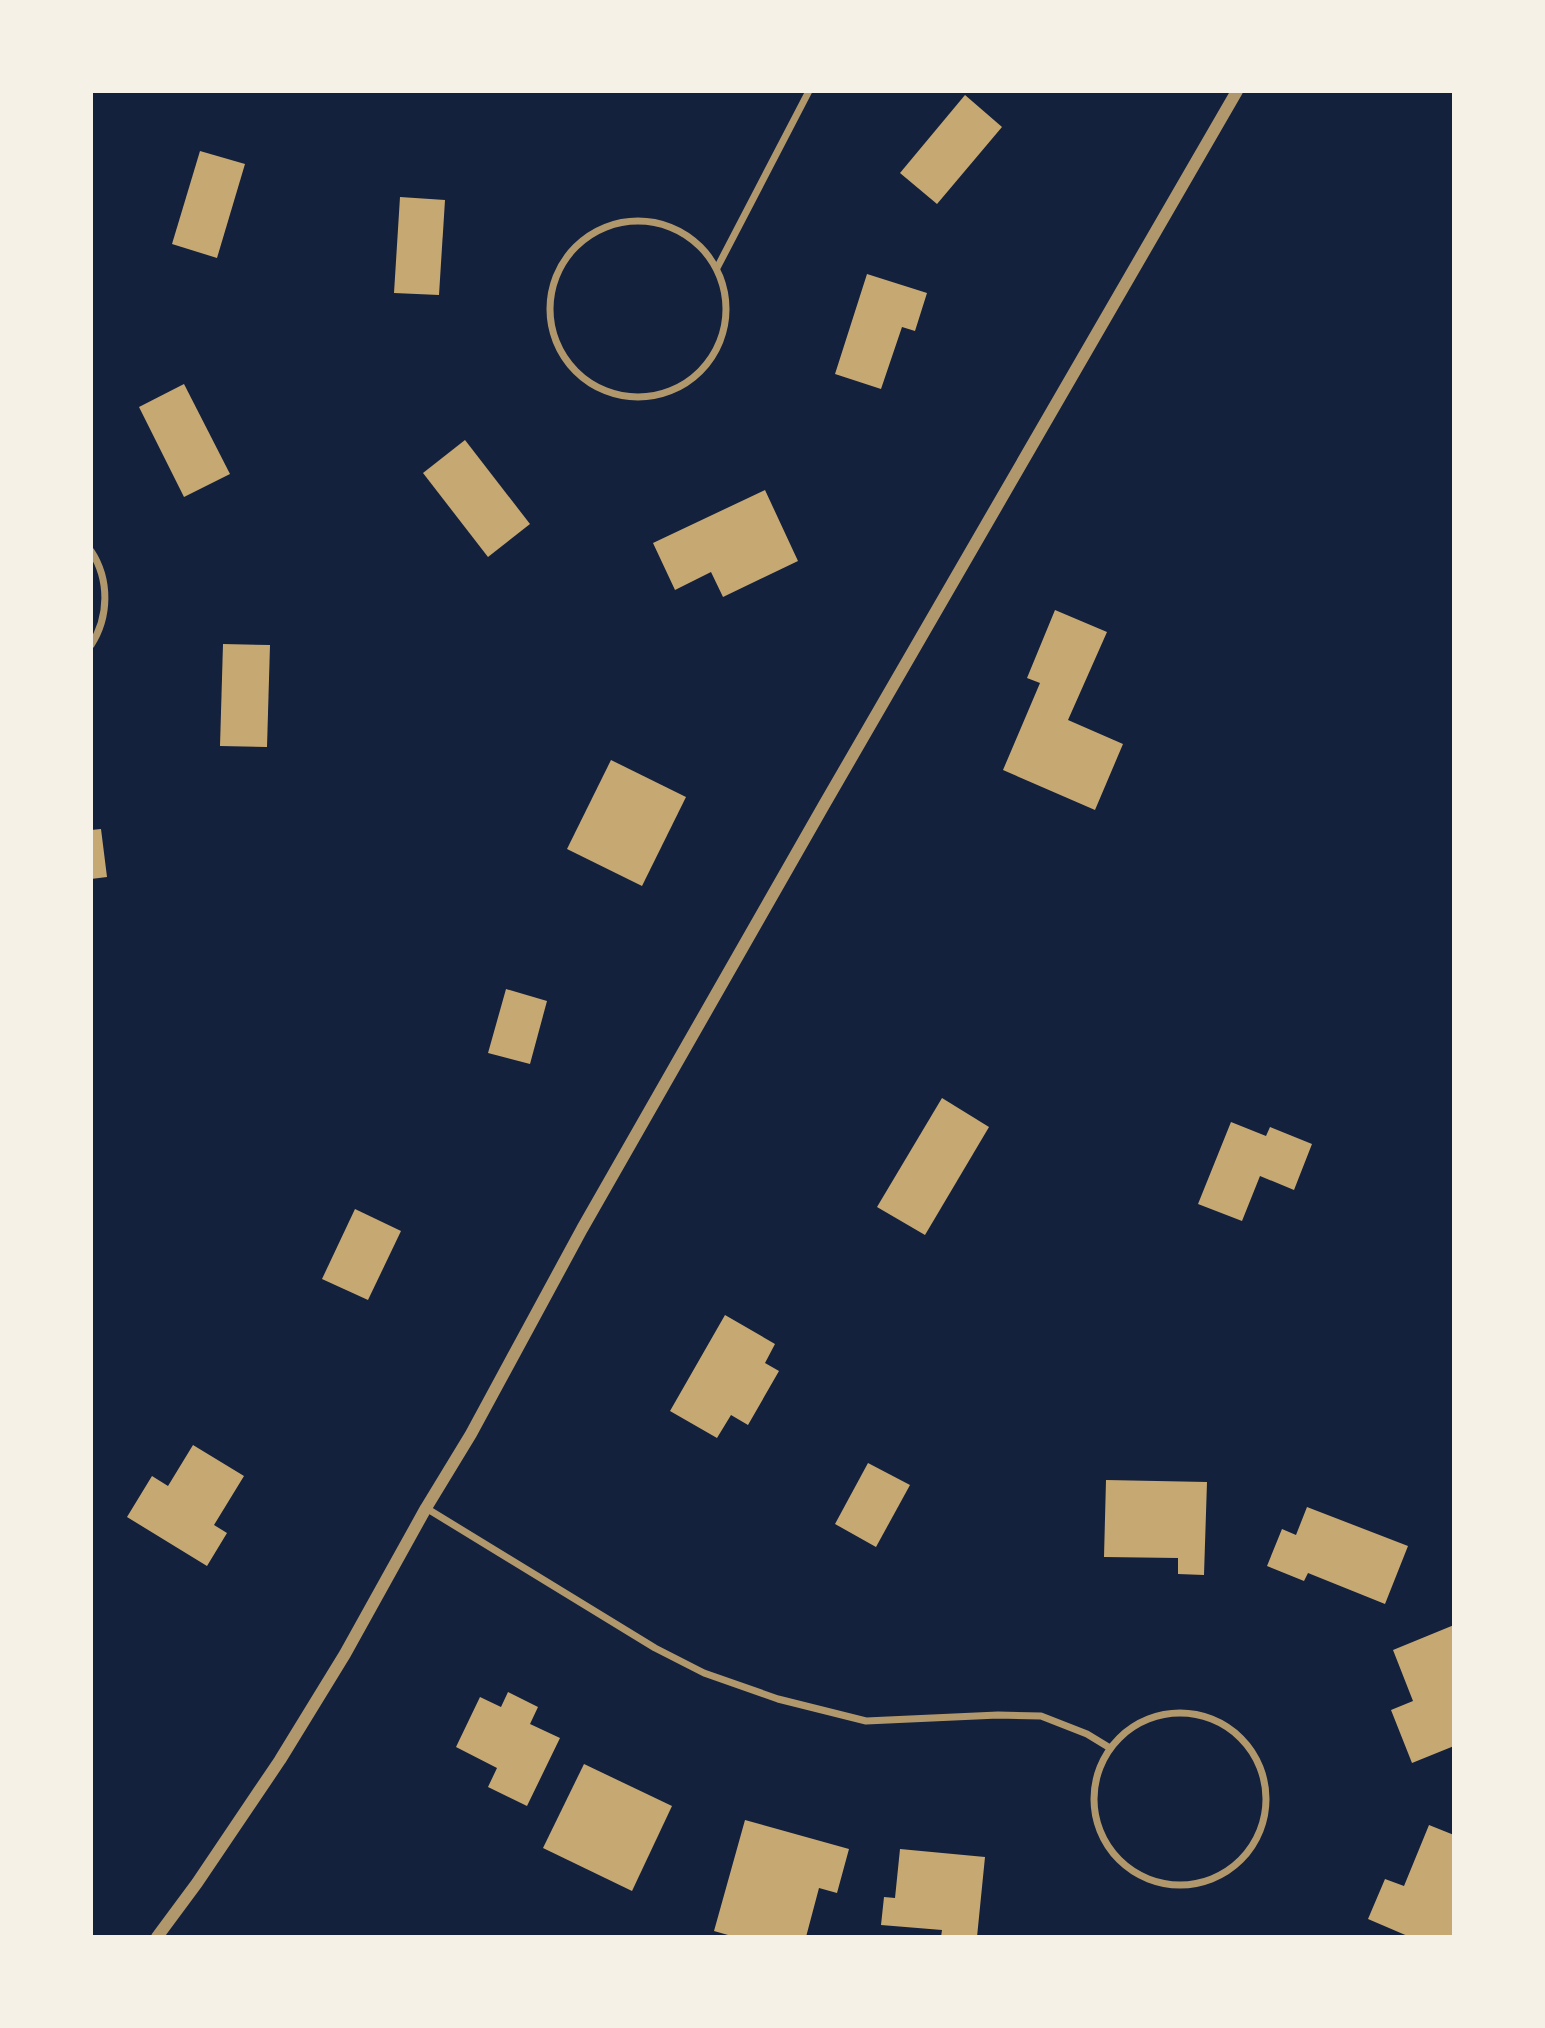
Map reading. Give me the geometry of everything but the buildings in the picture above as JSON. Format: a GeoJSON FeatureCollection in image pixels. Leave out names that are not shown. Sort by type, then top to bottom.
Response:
{"type":"FeatureCollection","features":[{"type":"Feature","properties":{"kind":"street"},"geometry":{"type":"LineString","coordinates":[[717,268],[809,91]]}},
{"type":"Feature","properties":{"kind":"street"},"geometry":{"type":"LineString","coordinates":[[157,1937],[280,1760],[345,1654],[426,1508],[471,1434],[589,1217],[824,805],[1237,91]]}},
{"type":"Feature","properties":{"kind":"street"},"geometry":{"type":"LineString","coordinates":[[628,220],[649,220],[670,225],[705,250],[717,268],[725,287],[727,309],[724,330],[717,350],[705,368],[689,382],[670,392],[649,397],[628,397],[607,392],[589,383],[572,369],[560,351],[552,331],[552,288],[560,268],[572,250],[588,236],[607,226],[628,220]]}},
{"type":"Feature","properties":{"kind":"street"},"geometry":{"type":"LineString","coordinates":[[91,551],[102,573],[106,595],[104,616],[91,645]]}},
{"type":"Feature","properties":{"kind":"street"},"geometry":{"type":"LineString","coordinates":[[426,1508],[655,1648],[704,1673],[778,1699],[866,1721],[998,1715],[1041,1716],[1087,1734],[1110,1748]]}},
{"type":"Feature","properties":{"kind":"street"},"geometry":{"type":"LineString","coordinates":[[1181,1712],[1201,1715],[1238,1734],[1261,1768],[1266,1788],[1266,1809],[1261,1829],[1251,1847],[1238,1863],[1221,1875],[1201,1883],[1180,1886],[1139,1876],[1122,1864],[1108,1848],[1098,1829],[1094,1787],[1110,1748],[1124,1732],[1141,1721],[1161,1714],[1181,1712]]}}]}
